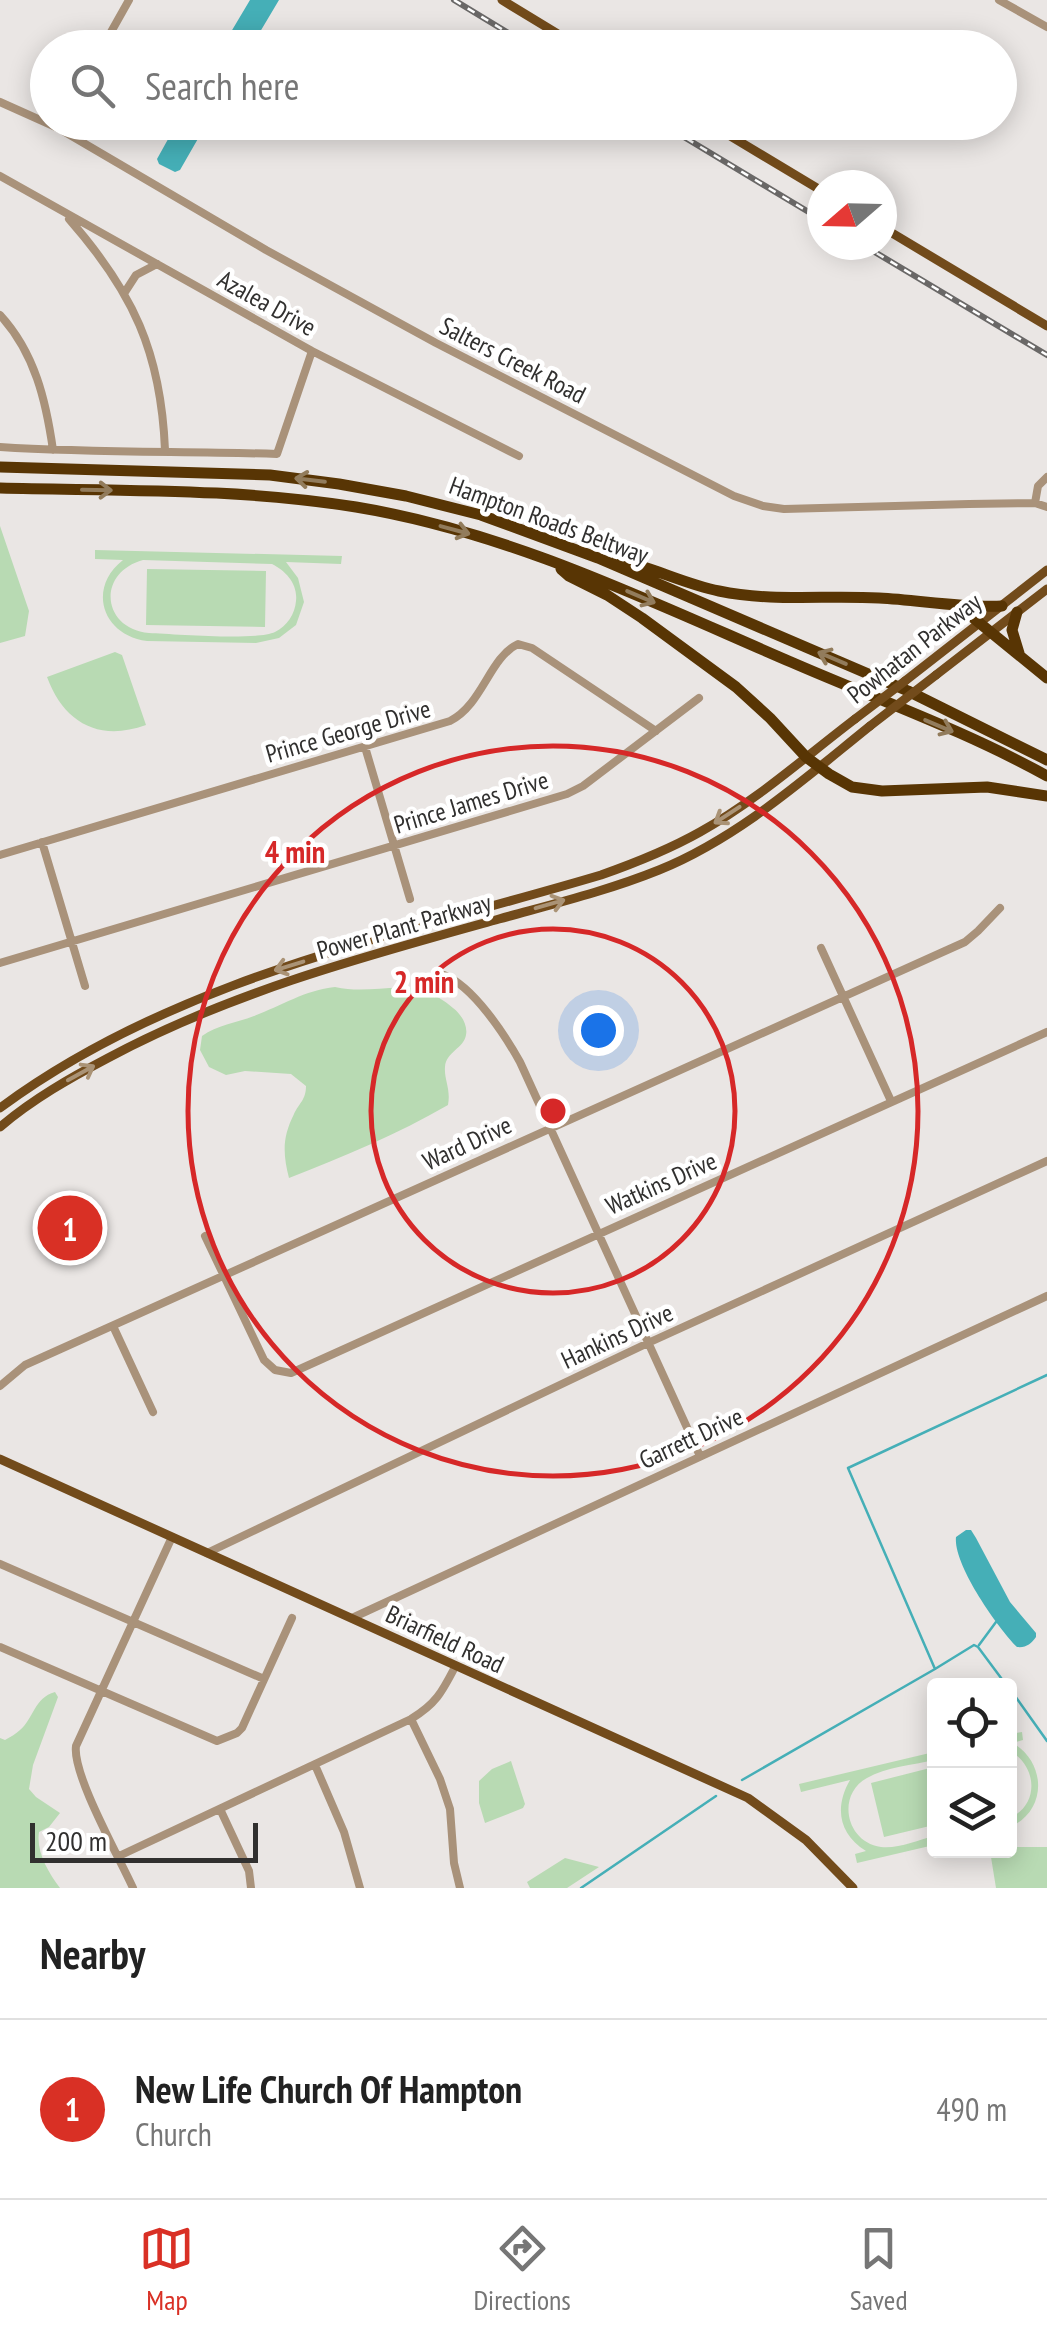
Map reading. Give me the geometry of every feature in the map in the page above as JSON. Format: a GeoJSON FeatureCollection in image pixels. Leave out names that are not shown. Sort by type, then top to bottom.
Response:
{"type":"FeatureCollection","features":[{"type":"Feature","properties":{"kind":"highway","name":"Hampton Roads Beltway"},"geometry":{"type":"LineString","coordinates":[[0,467],[270,476],[406,496],[481,516],[598,558],[908,690],[1047,760]]}},
{"type":"Feature","properties":{"kind":"highway","name":"Hampton Roads Beltway"},"geometry":{"type":"LineString","coordinates":[[0,488],[229,493],[333,504],[465,532],[550,560],[1047,776]]}},
{"type":"Feature","properties":{"kind":"highway"},"geometry":{"type":"LineString","coordinates":[[598,558],[629,562],[700,587],[744,596],[882,598],[1002,606]]}},
{"type":"Feature","properties":{"kind":"highway"},"geometry":{"type":"LineString","coordinates":[[550,560],[568,576],[642,618],[736,687],[806,757],[852,787],[987,787],[1047,796]]}},
{"type":"Feature","properties":{"kind":"highway"},"geometry":{"type":"LineString","coordinates":[[951,604],[959,606],[1047,678]]}},
{"type":"Feature","properties":{"kind":"highway"},"geometry":{"type":"LineString","coordinates":[[1018,612],[1012,630],[1021,656]]}},
{"type":"Feature","properties":{"kind":"main road"},"geometry":{"type":"LineString","coordinates":[[502,0],[551,30]]}},
{"type":"Feature","properties":{"kind":"main road"},"geometry":{"type":"LineString","coordinates":[[737,140],[807,182]]}},
{"type":"Feature","properties":{"kind":"main road"},"geometry":{"type":"LineString","coordinates":[[897,236],[1047,326]]}},
{"type":"Feature","properties":{"kind":"main road","name":"Powhatan Parkway"},"geometry":{"type":"LineString","coordinates":[[806,757],[1047,570]]}},
{"type":"Feature","properties":{"kind":"main road","name":"Powhatan Parkway"},"geometry":{"type":"LineString","coordinates":[[819,767],[1047,589]]}},
{"type":"Feature","properties":{"kind":"main road","name":"Power Plant Parkway"},"geometry":{"type":"LineString","coordinates":[[0,1108],[68,1063],[156,1017],[207,996],[287,966],[652,856],[726,816],[806,757]]}},
{"type":"Feature","properties":{"kind":"main road","name":"Power Plant Parkway"},"geometry":{"type":"LineString","coordinates":[[0,1126],[52,1089],[111,1056],[225,1004],[302,976],[610,888],[662,869],[712,844],[819,767]]}},
{"type":"Feature","properties":{"kind":"main road","name":"Briarfield Road"},"geometry":{"type":"LineString","coordinates":[[0,1458],[748,1798],[824,1856],[853,1888]]}},
{"type":"Feature","properties":{"kind":"street"},"geometry":{"type":"LineString","coordinates":[[112,30],[129,0]]}},
{"type":"Feature","properties":{"kind":"street"},"geometry":{"type":"LineString","coordinates":[[999,0],[1047,27]]}},
{"type":"Feature","properties":{"kind":"street","name":"Salters Creek Road"},"geometry":{"type":"LineString","coordinates":[[0,102],[30,114]]}},
{"type":"Feature","properties":{"kind":"street","name":"Salters Creek Road"},"geometry":{"type":"LineString","coordinates":[[84,140],[266,250],[436,344],[734,496],[784,509],[1047,506]]}},
{"type":"Feature","properties":{"kind":"street","name":"Azalea Drive"},"geometry":{"type":"LineString","coordinates":[[0,176],[312,351],[519,456]]}},
{"type":"Feature","properties":{"kind":"street"},"geometry":{"type":"LineString","coordinates":[[63,212],[98,253],[144,332],[164,416],[165,450]]}},
{"type":"Feature","properties":{"kind":"street"},"geometry":{"type":"LineString","coordinates":[[124,292],[136,275],[157,264]]}},
{"type":"Feature","properties":{"kind":"street"},"geometry":{"type":"LineString","coordinates":[[0,315],[19,338],[34,369],[47,407],[53,450]]}},
{"type":"Feature","properties":{"kind":"street"},"geometry":{"type":"LineString","coordinates":[[0,447],[277,454],[312,351]]}},
{"type":"Feature","properties":{"kind":"street"},"geometry":{"type":"LineString","coordinates":[[1035,504],[1038,486],[1047,476]]}},
{"type":"Feature","properties":{"kind":"street","name":"Prince George Drive"},"geometry":{"type":"LineString","coordinates":[[0,855],[450,721],[463,714],[506,653],[518,644],[532,648],[656,731]]}},
{"type":"Feature","properties":{"kind":"street","name":"Prince James Drive"},"geometry":{"type":"LineString","coordinates":[[0,964],[576,791],[699,698]]}},
{"type":"Feature","properties":{"kind":"street"},"geometry":{"type":"LineString","coordinates":[[365,746],[410,899]]}},
{"type":"Feature","properties":{"kind":"street"},"geometry":{"type":"LineString","coordinates":[[42,842],[85,986]]}},
{"type":"Feature","properties":{"kind":"street","name":"Ward Drive"},"geometry":{"type":"LineString","coordinates":[[0,1386],[25,1365],[965,942],[1000,908]]}},
{"type":"Feature","properties":{"kind":"street"},"geometry":{"type":"LineString","coordinates":[[821,948],[891,1101]]}},
{"type":"Feature","properties":{"kind":"street"},"geometry":{"type":"LineString","coordinates":[[444,975],[458,981],[504,1035],[520,1062],[700,1456]]}},
{"type":"Feature","properties":{"kind":"street","name":"Watkins Drive"},"geometry":{"type":"LineString","coordinates":[[226,1276],[264,1360],[275,1370],[292,1372],[1047,1032]]}},
{"type":"Feature","properties":{"kind":"street","name":"Hankins Drive"},"geometry":{"type":"LineString","coordinates":[[207,1553],[648,1343],[1047,1162]]}},
{"type":"Feature","properties":{"kind":"street"},"geometry":{"type":"LineString","coordinates":[[206,1236],[226,1276]]}},
{"type":"Feature","properties":{"kind":"street","name":"Garrett Drive"},"geometry":{"type":"LineString","coordinates":[[352,1618],[1047,1296]]}},
{"type":"Feature","properties":{"kind":"street"},"geometry":{"type":"LineString","coordinates":[[113,1326],[152,1412]]}},
{"type":"Feature","properties":{"kind":"street"},"geometry":{"type":"LineString","coordinates":[[132,1888],[81,1777],[76,1746],[172,1537]]}},
{"type":"Feature","properties":{"kind":"street"},"geometry":{"type":"LineString","coordinates":[[0,1564],[264,1678]]}},
{"type":"Feature","properties":{"kind":"street"},"geometry":{"type":"LineString","coordinates":[[0,1647],[217,1742],[242,1728],[292,1618]]}},
{"type":"Feature","properties":{"kind":"street"},"geometry":{"type":"LineString","coordinates":[[119,1856],[412,1719],[441,1694],[455,1666]]}},
{"type":"Feature","properties":{"kind":"street"},"geometry":{"type":"LineString","coordinates":[[412,1719],[450,1809],[460,1888]]}},
{"type":"Feature","properties":{"kind":"street"},"geometry":{"type":"LineString","coordinates":[[315,1765],[333,1803],[360,1888]]}},
{"type":"Feature","properties":{"kind":"street"},"geometry":{"type":"LineString","coordinates":[[220,1809],[249,1870],[251,1888]]}},
{"type":"Feature","properties":{"kind":"green space"},"geometry":{"type":"Polygon","coordinates":[[[0,526],[29,611],[25,636],[0,643],[0,526]]]}},
{"type":"Feature","properties":{"kind":"green space"},"geometry":{"type":"Polygon","coordinates":[[[95,550],[342,556],[341,564],[286,562],[298,578],[304,602],[296,625],[279,638],[256,643],[147,641],[132,637],[110,620],[103,596],[112,571],[123,560],[95,559],[95,550]],[[143,560],[118,576],[112,588],[114,612],[133,629],[149,633],[233,637],[275,632],[287,623],[296,601],[290,579],[272,564],[143,560]]]}},
{"type":"Feature","properties":{"kind":"green space"},"geometry":{"type":"Polygon","coordinates":[[[147,569],[266,571],[265,627],[146,625],[147,569]]]}},
{"type":"Feature","properties":{"kind":"green space"},"geometry":{"type":"Polygon","coordinates":[[[115,652],[122,655],[146,725],[113,731],[85,725],[63,706],[47,677],[115,652]]]}},
{"type":"Feature","properties":{"kind":"green space"},"geometry":{"type":"Polygon","coordinates":[[[335,987],[423,991],[456,1010],[465,1024],[466,1035],[446,1062],[448,1105],[410,1126],[289,1178],[286,1138],[306,1086],[291,1074],[245,1071],[226,1075],[209,1067],[200,1050],[202,1036],[303,995],[335,987]]]}},
{"type":"Feature","properties":{"kind":"green space"},"geometry":{"type":"Polygon","coordinates":[[[55,1692],[58,1697],[33,1765],[29,1789],[60,1813],[49,1827],[39,1832],[39,1847],[60,1888],[0,1888],[0,1738],[5,1740],[18,1731],[38,1703],[55,1692]]]}},
{"type":"Feature","properties":{"kind":"green space"},"geometry":{"type":"Polygon","coordinates":[[[1017,1746],[1032,1762],[1038,1786],[1031,1810],[1017,1823],[1017,1814],[1026,1804],[1031,1785],[1026,1766],[1019,1758],[1017,1746]]]}},
{"type":"Feature","properties":{"kind":"green space"},"geometry":{"type":"Polygon","coordinates":[[[927,1754],[927,1761],[874,1774],[857,1786],[851,1795],[849,1817],[869,1843],[894,1847],[927,1838],[927,1847],[857,1863],[855,1854],[866,1851],[850,1837],[841,1810],[850,1780],[801,1792],[799,1784],[927,1754]]]}},
{"type":"Feature","properties":{"kind":"green space"},"geometry":{"type":"Polygon","coordinates":[[[511,1761],[525,1804],[485,1823],[479,1803],[479,1781],[492,1769],[511,1761]]]}},
{"type":"Feature","properties":{"kind":"green space"},"geometry":{"type":"Polygon","coordinates":[[[927,1769],[927,1827],[884,1837],[871,1783],[927,1769]]]}},
{"type":"Feature","properties":{"kind":"green space"},"geometry":{"type":"Polygon","coordinates":[[[1017,1847],[1047,1847],[1047,1888],[996,1888],[991,1858],[1017,1858],[1017,1847]]]}},
{"type":"Feature","properties":{"kind":"green space"},"geometry":{"type":"Polygon","coordinates":[[[565,1858],[599,1867],[567,1888],[530,1888],[527,1882],[565,1858]]]}},
{"type":"Feature","properties":{"kind":"water"},"geometry":{"type":"Polygon","coordinates":[[[250,0],[279,0],[261,30],[232,30],[250,0]]]}},
{"type":"Feature","properties":{"kind":"water"},"geometry":{"type":"Polygon","coordinates":[[[168,140],[197,140],[180,170],[175,172],[157,159],[168,140]]]}},
{"type":"Feature","properties":{"kind":"water"},"geometry":{"type":"Polygon","coordinates":[[[971,1530],[1010,1602],[1036,1633],[1028,1645],[1017,1647],[1009,1638],[969,1578],[961,1563],[956,1537],[971,1530]]]}},
{"type":"Feature","properties":{"kind":"waterway"},"geometry":{"type":"LineString","coordinates":[[742,1780],[935,1669],[848,1468],[1047,1375]]}},
{"type":"Feature","properties":{"kind":"waterway"},"geometry":{"type":"LineString","coordinates":[[979,1645],[996,1622]]}},
{"type":"Feature","properties":{"kind":"waterway"},"geometry":{"type":"LineString","coordinates":[[935,1669],[974,1645],[1001,1678]]}},
{"type":"Feature","properties":{"kind":"waterway"},"geometry":{"type":"LineString","coordinates":[[1017,1699],[1047,1741]]}},
{"type":"Feature","properties":{"kind":"waterway"},"geometry":{"type":"LineString","coordinates":[[581,1888],[716,1796]]}},
{"type":"Feature","properties":{"kind":"railway"},"geometry":{"type":"LineString","coordinates":[[454,0],[503,30]]}},
{"type":"Feature","properties":{"kind":"railway"},"geometry":{"type":"LineString","coordinates":[[689,140],[807,211]]}},
{"type":"Feature","properties":{"kind":"railway"},"geometry":{"type":"LineString","coordinates":[[888,260],[1047,355]]}},
{"type":"Feature","properties":{"kind":"place","name":"New Life Church Of Hampton"},"geometry":{"type":"Point","coordinates":[70,1228]}}]}
